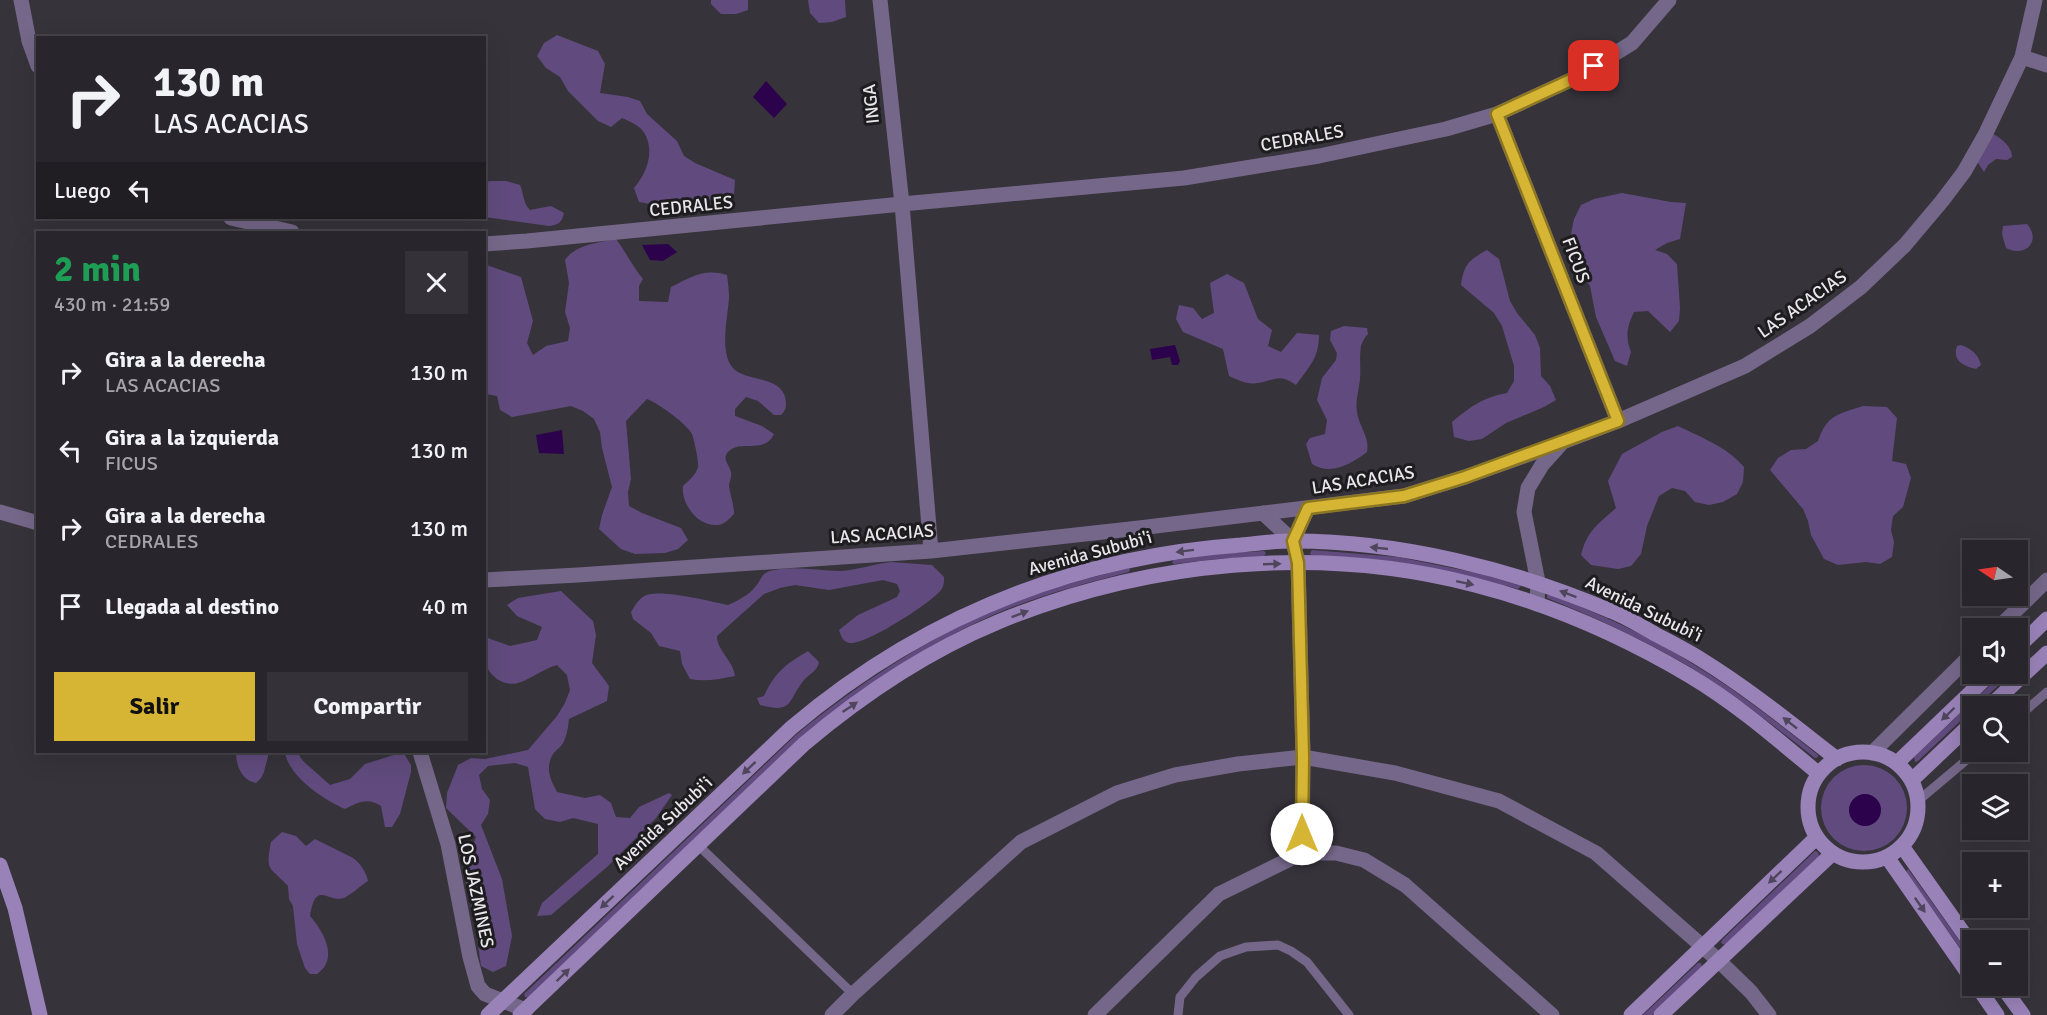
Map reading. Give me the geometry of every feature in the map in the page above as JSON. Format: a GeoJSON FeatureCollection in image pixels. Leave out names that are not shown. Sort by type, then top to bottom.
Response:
{"type":"FeatureCollection","features":[{"type":"Feature","properties":{"kind":"street"},"geometry":{"type":"LineString","coordinates":[[21,0],[29,41],[36,60]]}},
{"type":"Feature","properties":{"kind":"street","name":"INGA"},"geometry":{"type":"LineString","coordinates":[[880,0],[902,204]]}},
{"type":"Feature","properties":{"kind":"street","name":"CEDRALES"},"geometry":{"type":"LineString","coordinates":[[486,244],[1184,178],[1319,156],[1446,129],[1497,114],[1575,78],[1632,43],[1669,0]]}},
{"type":"Feature","properties":{"kind":"street","name":"LAS ACACIAS"},"geometry":{"type":"LineString","coordinates":[[486,580],[590,575],[931,550],[1404,496],[1563,442],[1618,421],[1744,366],[1809,326],[1861,287],[1905,245],[1964,172],[1985,135],[2022,57],[2036,0]]}},
{"type":"Feature","properties":{"kind":"street"},"geometry":{"type":"LineString","coordinates":[[2022,57],[2047,65]]}},
{"type":"Feature","properties":{"kind":"street","name":"FICUS"},"geometry":{"type":"LineString","coordinates":[[1497,114],[1618,421]]}},
{"type":"Feature","properties":{"kind":"street"},"geometry":{"type":"LineString","coordinates":[[902,204],[931,550]]}},
{"type":"Feature","properties":{"kind":"street"},"geometry":{"type":"LineString","coordinates":[[235,219],[283,231]]}},
{"type":"Feature","properties":{"kind":"street"},"geometry":{"type":"LineString","coordinates":[[1537,604],[1538,582],[1524,512],[1526,496],[1528,488],[1542,465],[1563,442]]}},
{"type":"Feature","properties":{"kind":"street"},"geometry":{"type":"LineString","coordinates":[[1293,541],[1308,508]]}},
{"type":"Feature","properties":{"kind":"street"},"geometry":{"type":"LineString","coordinates":[[0,512],[36,522]]}},
{"type":"Feature","properties":{"kind":"street"},"geometry":{"type":"LineString","coordinates":[[1263,513],[1293,541],[1298,563],[1303,757],[1302,853]]}},
{"type":"Feature","properties":{"kind":"street","name":"Avenida Sububi'i"},"geometry":{"type":"LineString","coordinates":[[488,1015],[791,728],[828,697],[885,659],[934,631],[988,605],[1085,571],[1147,555],[1217,546],[1293,541],[1398,550],[1476,565],[1538,582],[1614,612],[1701,659],[1760,700],[1837,759]]}},
{"type":"Feature","properties":{"kind":"street","name":"Avenida Sububi'i"},"geometry":{"type":"LineString","coordinates":[[526,1013],[698,844],[804,744],[840,714],[905,672],[994,624],[1071,596],[1132,580],[1217,566],[1298,563],[1395,569],[1474,584],[1537,604],[1617,638],[1691,676],[1747,714],[1819,774]]}},
{"type":"Feature","properties":{"kind":"street"},"geometry":{"type":"LineString","coordinates":[[2008,618],[2047,580]]}},
{"type":"Feature","properties":{"kind":"street"},"geometry":{"type":"LineString","coordinates":[[2028,638],[2047,619]]}},
{"type":"Feature","properties":{"kind":"street"},"geometry":{"type":"LineString","coordinates":[[2001,696],[2047,653]]}},
{"type":"Feature","properties":{"kind":"street"},"geometry":{"type":"LineString","coordinates":[[1872,753],[1962,664]]}},
{"type":"Feature","properties":{"kind":"street"},"geometry":{"type":"LineString","coordinates":[[1897,763],[1980,684]]}},
{"type":"Feature","properties":{"kind":"street"},"geometry":{"type":"LineString","coordinates":[[1912,780],[1962,732]]}},
{"type":"Feature","properties":{"kind":"street","name":"LOS JAZMINES"},"geometry":{"type":"LineString","coordinates":[[420,753],[448,844],[478,986],[485,994],[526,1013]]}},
{"type":"Feature","properties":{"kind":"street"},"geometry":{"type":"LineString","coordinates":[[1852,753],[1872,753],[1883,755],[1897,763],[1912,780],[1919,800],[1918,815],[1912,832],[1902,846],[1887,857],[1869,862],[1850,860],[1833,853],[1817,837],[1811,822],[1809,805],[1812,789],[1819,774],[1837,759],[1852,753]]}},
{"type":"Feature","properties":{"kind":"street"},"geometry":{"type":"LineString","coordinates":[[832,1015],[1021,842],[1117,793],[1175,775],[1238,764],[1303,757],[1395,773],[1499,801],[1596,853],[1718,960],[1751,992],[1769,1015]]}},
{"type":"Feature","properties":{"kind":"street"},"geometry":{"type":"LineString","coordinates":[[1631,1015],[1817,837]]}},
{"type":"Feature","properties":{"kind":"street"},"geometry":{"type":"LineString","coordinates":[[1902,846],[1962,931]]}},
{"type":"Feature","properties":{"kind":"street"},"geometry":{"type":"LineString","coordinates":[[1095,1015],[1220,894],[1302,853],[1336,853],[1364,860],[1405,885],[1552,1015]]}},
{"type":"Feature","properties":{"kind":"street"},"geometry":{"type":"LineString","coordinates":[[1661,1015],[1833,853]]}},
{"type":"Feature","properties":{"kind":"street"},"geometry":{"type":"LineString","coordinates":[[1887,857],[1962,966]]}},
{"type":"Feature","properties":{"kind":"street"},"geometry":{"type":"LineString","coordinates":[[0,865],[15,908],[40,1015]]}},
{"type":"Feature","properties":{"kind":"street"},"geometry":{"type":"LineString","coordinates":[[1984,996],[1997,1015]]}},
{"type":"Feature","properties":{"kind":"street"},"geometry":{"type":"LineString","coordinates":[[2009,996],[2023,1015]]}},
{"type":"Feature","properties":{"kind":"lane"},"geometry":{"type":"LineString","coordinates":[[2028,708],[2047,692]]}},
{"type":"Feature","properties":{"kind":"lane"},"geometry":{"type":"LineString","coordinates":[[1919,800],[1965,762]]}},
{"type":"Feature","properties":{"kind":"lane"},"geometry":{"type":"LineString","coordinates":[[698,844],[853,994]]}},
{"type":"Feature","properties":{"kind":"lane"},"geometry":{"type":"LineString","coordinates":[[1178,1015],[1180,997],[1196,977],[1220,957],[1246,947],[1278,945],[1307,962],[1349,1015]]}},
{"type":"Feature","properties":{"kind":"shaded area"},"geometry":{"type":"Polygon","coordinates":[[[711,0],[748,0],[748,10],[736,14],[721,14],[711,4],[711,0]]]}},
{"type":"Feature","properties":{"kind":"shaded area"},"geometry":{"type":"Polygon","coordinates":[[[808,0],[845,0],[846,17],[832,22],[819,23],[810,13],[808,0]]]}},
{"type":"Feature","properties":{"kind":"shaded area"},"geometry":{"type":"Polygon","coordinates":[[[557,35],[598,51],[605,64],[600,93],[640,101],[647,114],[677,141],[684,156],[735,180],[734,194],[679,209],[639,202],[634,188],[648,163],[649,148],[645,134],[638,126],[622,118],[611,127],[598,121],[568,91],[560,77],[546,68],[537,56],[544,43],[557,35]]]}},
{"type":"Feature","properties":{"kind":"shaded area"},"geometry":{"type":"Polygon","coordinates":[[[766,81],[787,104],[774,118],[753,97],[766,81]]]}},
{"type":"Feature","properties":{"kind":"shaded area"},"geometry":{"type":"Polygon","coordinates":[[[1991,133],[2002,139],[2008,146],[2012,157],[2007,160],[1996,159],[1988,165],[1984,172],[1978,163],[1977,156],[1991,133]]]}},
{"type":"Feature","properties":{"kind":"shaded area"},"geometry":{"type":"Polygon","coordinates":[[[506,181],[520,185],[530,210],[551,206],[564,213],[562,219],[558,224],[549,226],[486,217],[486,182],[506,181]]]}},
{"type":"Feature","properties":{"kind":"shaded area"},"geometry":{"type":"Polygon","coordinates":[[[1622,193],[1686,203],[1680,239],[1655,250],[1667,254],[1677,264],[1679,321],[1670,332],[1648,311],[1634,312],[1628,332],[1631,352],[1627,366],[1615,361],[1596,317],[1590,286],[1574,263],[1571,249],[1574,219],[1581,205],[1594,199],[1622,193]]]}},
{"type":"Feature","properties":{"kind":"shaded area"},"geometry":{"type":"Polygon","coordinates":[[[2027,224],[2033,236],[2029,246],[2019,251],[2006,248],[2002,234],[2003,226],[2027,224]]]}},
{"type":"Feature","properties":{"kind":"shaded area"},"geometry":{"type":"Polygon","coordinates":[[[616,239],[643,279],[639,286],[639,301],[668,302],[671,287],[692,277],[704,273],[727,275],[729,298],[725,346],[730,364],[741,374],[773,384],[784,394],[786,403],[781,415],[774,415],[758,401],[746,397],[735,409],[735,416],[762,426],[774,434],[764,444],[740,446],[727,454],[726,459],[731,472],[729,486],[734,514],[720,525],[711,525],[698,518],[692,513],[685,500],[683,486],[694,475],[698,467],[695,445],[689,430],[672,414],[647,399],[626,421],[631,479],[628,492],[629,506],[681,528],[688,540],[678,549],[665,553],[635,554],[621,549],[599,529],[612,487],[600,432],[594,419],[571,406],[512,417],[500,410],[497,396],[486,394],[486,265],[521,277],[533,321],[527,343],[533,355],[546,346],[568,341],[570,328],[565,312],[569,283],[565,260],[581,247],[616,239]]]}},
{"type":"Feature","properties":{"kind":"shaded area"},"geometry":{"type":"Polygon","coordinates":[[[668,244],[677,252],[663,261],[650,260],[642,245],[668,244]]]}},
{"type":"Feature","properties":{"kind":"shaded area"},"geometry":{"type":"Polygon","coordinates":[[[1487,250],[1499,259],[1510,301],[1535,335],[1540,348],[1541,376],[1550,386],[1556,400],[1506,423],[1482,439],[1469,441],[1454,437],[1452,422],[1477,403],[1507,393],[1514,381],[1514,366],[1502,326],[1494,313],[1461,285],[1468,263],[1487,250]]]}},
{"type":"Feature","properties":{"kind":"shaded area"},"geometry":{"type":"Polygon","coordinates":[[[1227,274],[1244,283],[1258,319],[1272,330],[1268,346],[1281,352],[1297,333],[1319,335],[1315,356],[1296,385],[1281,378],[1250,383],[1229,376],[1223,349],[1183,332],[1176,319],[1179,305],[1193,308],[1202,319],[1214,313],[1210,283],[1227,274]]]}},
{"type":"Feature","properties":{"kind":"shaded area"},"geometry":{"type":"Polygon","coordinates":[[[1344,326],[1367,328],[1368,334],[1360,350],[1360,379],[1356,404],[1368,447],[1367,452],[1354,461],[1334,469],[1326,469],[1312,464],[1306,444],[1310,438],[1325,434],[1327,420],[1317,400],[1322,378],[1336,360],[1337,353],[1330,340],[1331,331],[1344,326]]]}},
{"type":"Feature","properties":{"kind":"shaded area"},"geometry":{"type":"Polygon","coordinates":[[[1175,345],[1180,361],[1178,365],[1172,365],[1170,357],[1152,360],[1150,349],[1175,345]]]}},
{"type":"Feature","properties":{"kind":"shaded area"},"geometry":{"type":"Polygon","coordinates":[[[1961,345],[1971,350],[1978,358],[1981,365],[1976,369],[1957,359],[1957,346],[1961,345]]]}},
{"type":"Feature","properties":{"kind":"shaded area"},"geometry":{"type":"Polygon","coordinates":[[[1863,406],[1887,407],[1897,418],[1892,461],[1906,464],[1911,478],[1903,507],[1893,516],[1892,557],[1880,564],[1866,562],[1838,565],[1824,559],[1811,535],[1803,509],[1770,470],[1778,458],[1791,450],[1806,449],[1818,441],[1825,426],[1834,417],[1863,406]]]}},
{"type":"Feature","properties":{"kind":"shaded area"},"geometry":{"type":"Polygon","coordinates":[[[1678,426],[1722,448],[1744,467],[1743,482],[1737,494],[1723,502],[1709,505],[1695,502],[1685,491],[1672,488],[1659,496],[1647,526],[1641,554],[1631,566],[1618,569],[1591,565],[1581,555],[1583,547],[1590,534],[1616,508],[1608,481],[1622,454],[1678,426]]]}},
{"type":"Feature","properties":{"kind":"shaded area"},"geometry":{"type":"Polygon","coordinates":[[[562,430],[564,454],[539,453],[536,435],[562,430]]]}},
{"type":"Feature","properties":{"kind":"shaded area"},"geometry":{"type":"Polygon","coordinates":[[[1312,550],[1398,557],[1482,574],[1521,586],[1518,589],[1397,562],[1311,555],[1312,550]]]}},
{"type":"Feature","properties":{"kind":"shaded area"},"geometry":{"type":"Polygon","coordinates":[[[1264,551],[1266,553],[1264,556],[1172,563],[1174,560],[1216,554],[1264,551]]]}},
{"type":"Feature","properties":{"kind":"shaded area"},"geometry":{"type":"Polygon","coordinates":[[[891,562],[932,565],[944,577],[944,584],[935,596],[898,622],[859,642],[851,643],[844,640],[839,630],[858,615],[897,597],[900,591],[897,584],[883,580],[829,590],[795,585],[764,594],[717,636],[735,676],[707,680],[690,679],[682,664],[680,651],[659,646],[651,633],[633,619],[631,612],[643,597],[650,594],[671,594],[728,605],[750,593],[765,574],[779,569],[840,571],[891,562]]]}},
{"type":"Feature","properties":{"kind":"shaded area"},"geometry":{"type":"Polygon","coordinates":[[[1129,568],[1129,572],[1043,596],[993,615],[916,655],[868,686],[800,738],[528,997],[525,997],[524,994],[797,734],[865,682],[938,637],[989,612],[1040,592],[1129,568]]]}},
{"type":"Feature","properties":{"kind":"shaded area"},"geometry":{"type":"Polygon","coordinates":[[[561,591],[593,621],[596,635],[592,663],[609,686],[607,701],[569,719],[564,740],[553,754],[549,764],[551,778],[557,792],[585,798],[600,795],[611,803],[616,817],[630,818],[639,807],[669,793],[672,795],[656,818],[607,867],[551,915],[537,916],[542,903],[598,854],[598,824],[573,818],[560,822],[545,819],[535,809],[528,767],[515,763],[488,766],[479,775],[482,789],[490,800],[488,814],[481,825],[502,879],[512,936],[506,966],[493,972],[481,966],[475,922],[465,878],[466,864],[476,837],[446,808],[447,793],[458,765],[471,758],[485,759],[528,750],[557,716],[570,690],[567,675],[557,665],[512,684],[497,679],[487,667],[486,637],[510,646],[537,640],[542,627],[517,616],[507,605],[518,598],[561,591]]]}},
{"type":"Feature","properties":{"kind":"shaded area"},"geometry":{"type":"Polygon","coordinates":[[[1549,594],[1624,626],[1679,655],[1743,697],[1818,757],[1815,758],[1739,700],[1692,668],[1621,630],[1547,598],[1549,594]]]}},
{"type":"Feature","properties":{"kind":"shaded area"},"geometry":{"type":"Polygon","coordinates":[[[808,651],[819,662],[818,665],[804,680],[788,704],[779,708],[760,705],[757,698],[764,696],[777,675],[808,651]]]}},
{"type":"Feature","properties":{"kind":"shaded area"},"geometry":{"type":"Polygon","coordinates":[[[1991,684],[2000,684],[1987,696],[1979,696],[1991,684]]]}},
{"type":"Feature","properties":{"kind":"shaded area"},"geometry":{"type":"Polygon","coordinates":[[[1962,712],[1962,719],[1918,761],[1915,762],[1914,757],[1962,712]]]}},
{"type":"Feature","properties":{"kind":"shaded area"},"geometry":{"type":"Polygon","coordinates":[[[236,753],[269,753],[264,772],[256,783],[243,775],[237,762],[236,753]]]}},
{"type":"Feature","properties":{"kind":"shaded area"},"geometry":{"type":"Polygon","coordinates":[[[285,753],[298,753],[303,761],[330,785],[350,779],[365,764],[404,753],[411,765],[411,772],[400,814],[392,827],[385,827],[381,806],[377,803],[363,802],[345,809],[327,800],[308,786],[288,761],[285,753]]]}},
{"type":"Feature","properties":{"kind":"shaded area"},"geometry":{"type":"Polygon","coordinates":[[[1856,765],[1872,765],[1895,777],[1904,791],[1907,808],[1904,825],[1895,839],[1872,851],[1856,851],[1840,844],[1828,832],[1821,816],[1821,800],[1828,784],[1840,772],[1856,765]]]}},
{"type":"Feature","properties":{"kind":"shaded area"},"geometry":{"type":"Polygon","coordinates":[[[1865,794],[1876,799],[1881,810],[1876,821],[1865,826],[1854,821],[1849,810],[1854,799],[1865,794]]]}},
{"type":"Feature","properties":{"kind":"shaded area"},"geometry":{"type":"Polygon","coordinates":[[[282,832],[296,836],[306,846],[315,839],[353,858],[363,868],[368,881],[344,898],[319,895],[315,898],[310,916],[324,937],[328,953],[324,968],[317,974],[310,974],[305,968],[297,944],[293,906],[289,899],[288,886],[270,868],[269,864],[271,842],[282,832]]]}},
{"type":"Feature","properties":{"kind":"shaded area"},"geometry":{"type":"Polygon","coordinates":[[[1815,851],[1819,856],[1725,945],[1721,943],[1722,940],[1815,851]]]}},
{"type":"Feature","properties":{"kind":"shaded area"},"geometry":{"type":"Polygon","coordinates":[[[1908,869],[1962,944],[1962,951],[1906,872],[1908,869]]]}},
{"type":"Feature","properties":{"kind":"shaded area"},"geometry":{"type":"Polygon","coordinates":[[[1698,963],[1701,963],[1702,967],[1652,1015],[1643,1015],[1698,963]]]}},
{"type":"Feature","properties":{"kind":"route"},"geometry":{"type":"LineString","coordinates":[[1302,834],[1303,757],[1298,563],[1293,541],[1308,508],[1404,496],[1465,477],[1618,421],[1497,114],[1575,78],[1594,66]]}}]}
